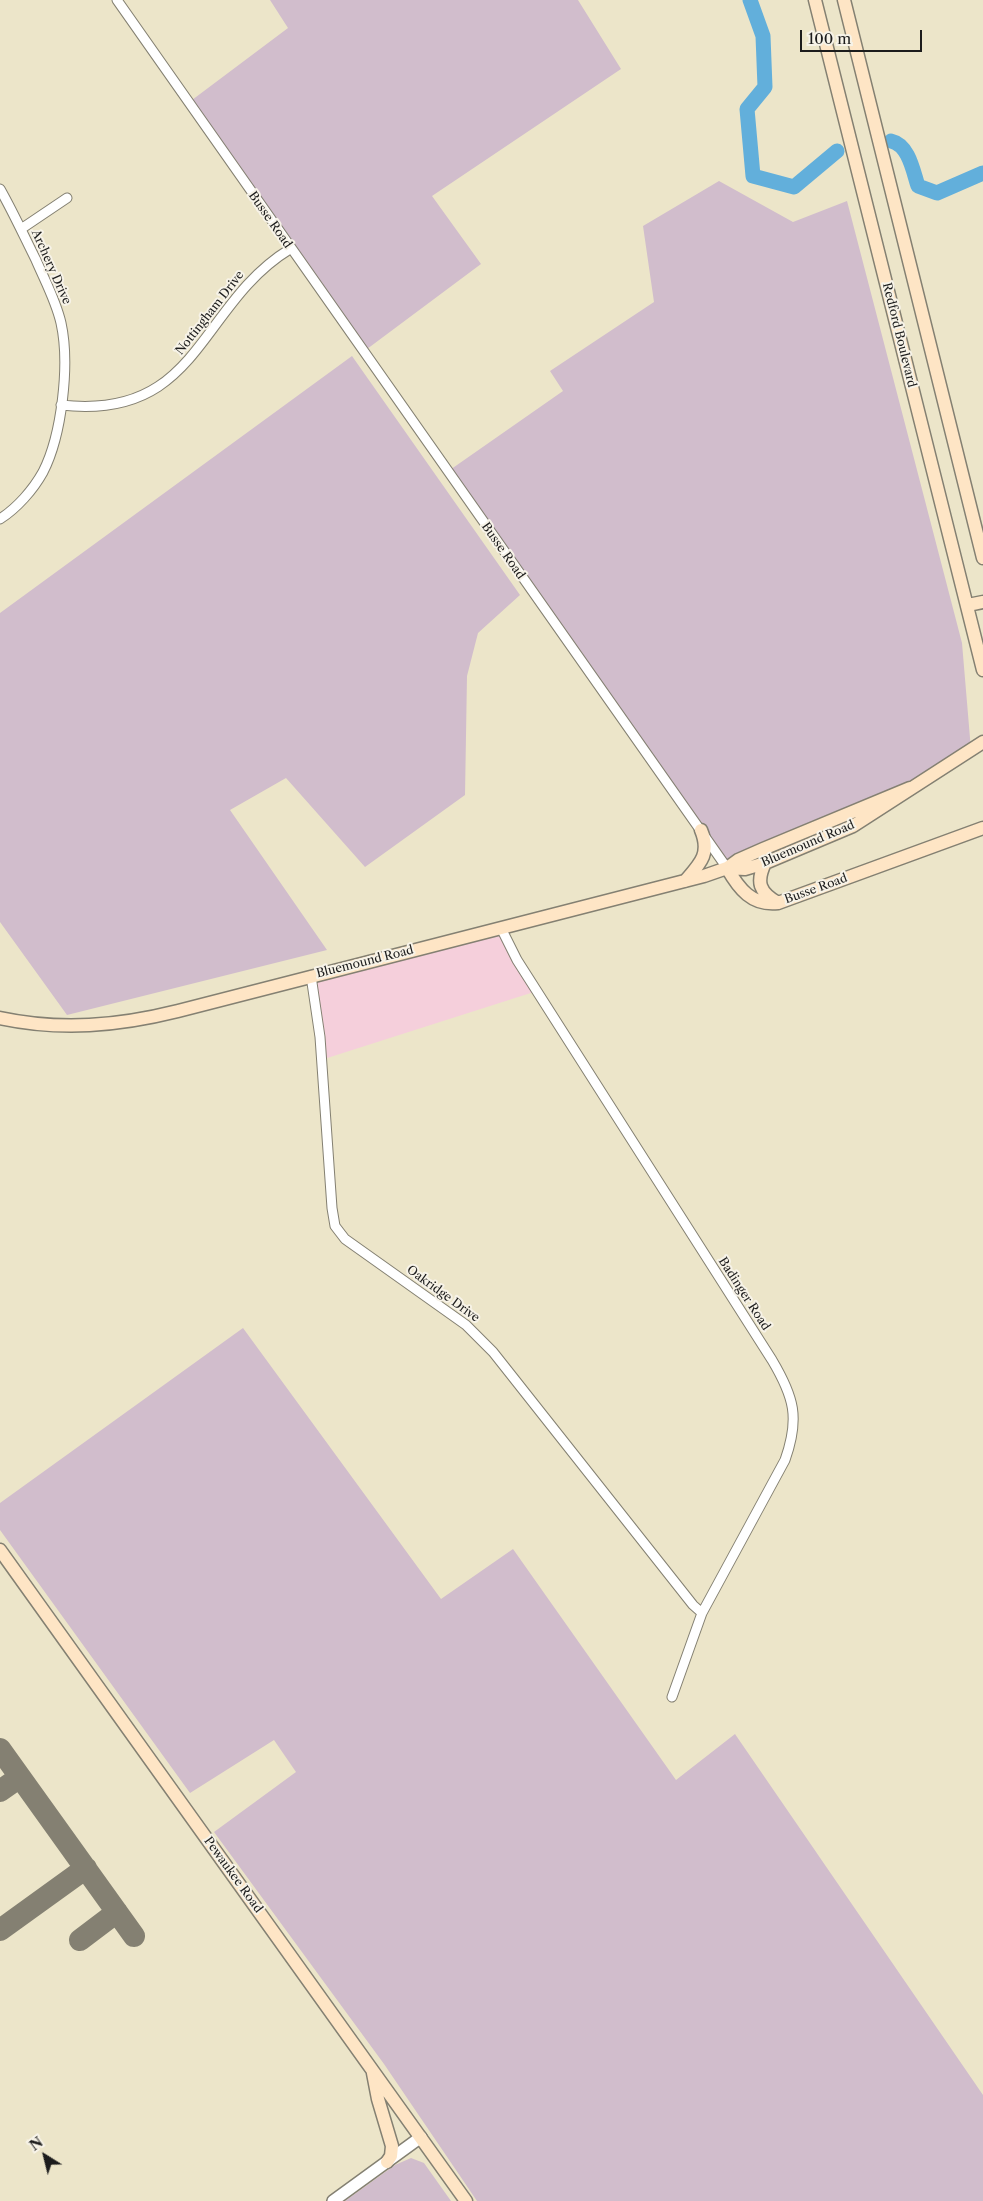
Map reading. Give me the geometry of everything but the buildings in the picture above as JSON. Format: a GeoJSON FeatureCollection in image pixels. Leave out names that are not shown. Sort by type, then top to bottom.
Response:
{"type":"FeatureCollection","features":[{"type":"Feature","properties":{"kind":"main road","name":"Redford Boulevard"},"geometry":{"type":"LineString","coordinates":[[815,0],[983,670]]}},
{"type":"Feature","properties":{"kind":"main road"},"geometry":{"type":"LineString","coordinates":[[844,0],[983,558]]}},
{"type":"Feature","properties":{"kind":"main road"},"geometry":{"type":"LineString","coordinates":[[968,605],[983,602]]}},
{"type":"Feature","properties":{"kind":"main road","name":"Bluemound Road"},"geometry":{"type":"LineString","coordinates":[[727,868],[745,869],[765,863],[853,826],[983,742]]}},
{"type":"Feature","properties":{"kind":"main road","name":"Bluemound Road"},"geometry":{"type":"LineString","coordinates":[[0,1018],[58,1026],[120,1023],[170,1013],[685,881],[727,868],[755,852],[910,788]]}},
{"type":"Feature","properties":{"kind":"main road","name":"Busse Road"},"geometry":{"type":"LineString","coordinates":[[727,868],[740,888],[749,897],[766,904],[778,902],[983,828]]}},
{"type":"Feature","properties":{"kind":"main road"},"geometry":{"type":"LineString","coordinates":[[685,881],[702,861],[706,851],[702,830]]}},
{"type":"Feature","properties":{"kind":"main road"},"geometry":{"type":"LineString","coordinates":[[765,863],[760,874],[762,888],[769,898],[778,902]]}},
{"type":"Feature","properties":{"kind":"main road","name":"Pewaukee Road"},"geometry":{"type":"LineString","coordinates":[[0,1550],[466,2201]]}},
{"type":"Feature","properties":{"kind":"main road"},"geometry":{"type":"LineString","coordinates":[[372,2068],[378,2099],[392,2146],[391,2156],[387,2162]]}},
{"type":"Feature","properties":{"kind":"street","name":"Busse Road"},"geometry":{"type":"LineString","coordinates":[[117,0],[290,249],[727,868]]}},
{"type":"Feature","properties":{"kind":"street","name":"Archery Drive"},"geometry":{"type":"LineString","coordinates":[[0,189],[52,296],[61,322],[65,348],[61,405],[51,450],[42,473],[17,506],[0,520]]}},
{"type":"Feature","properties":{"kind":"street"},"geometry":{"type":"LineString","coordinates":[[21,229],[67,198]]}},
{"type":"Feature","properties":{"kind":"street","name":"Nottingham Drive"},"geometry":{"type":"LineString","coordinates":[[61,405],[94,406],[118,403],[141,396],[158,387],[191,359],[249,282],[290,249]]}},
{"type":"Feature","properties":{"kind":"street","name":"Badinger Road"},"geometry":{"type":"LineString","coordinates":[[501,928],[518,960],[772,1360],[790,1396],[794,1426],[785,1460],[702,1613],[672,1697]]}},
{"type":"Feature","properties":{"kind":"street","name":"Oakridge Drive"},"geometry":{"type":"LineString","coordinates":[[311,976],[320,1038],[332,1208],[338,1231],[356,1248],[473,1331],[499,1360],[693,1605],[702,1613]]}},
{"type":"Feature","properties":{"kind":"street"},"geometry":{"type":"LineString","coordinates":[[333,2201],[421,2136]]}},
{"type":"Feature","properties":{"kind":"shaded area"},"geometry":{"type":"Polygon","coordinates":[[[270,0],[578,0],[621,69],[432,196],[481,264],[363,352],[188,103],[288,28],[270,0]]]}},
{"type":"Feature","properties":{"kind":"shaded area"},"geometry":{"type":"Polygon","coordinates":[[[719,181],[793,222],[847,201],[962,643],[971,750],[945,767],[727,868],[447,472],[563,391],[550,371],[654,302],[643,226],[719,181]]]}},
{"type":"Feature","properties":{"kind":"shaded area"},"geometry":{"type":"Polygon","coordinates":[[[352,356],[520,595],[478,633],[467,676],[465,795],[365,867],[286,778],[230,810],[327,950],[67,1015],[0,922],[0,613],[352,356]]]}},
{"type":"Feature","properties":{"kind":"shaded area"},"geometry":{"type":"Polygon","coordinates":[[[501,928],[537,991],[321,1060],[311,976],[501,928]]]}},
{"type":"Feature","properties":{"kind":"shaded area"},"geometry":{"type":"Polygon","coordinates":[[[243,1328],[441,1599],[513,1549],[676,1780],[735,1734],[983,2095],[983,2201],[477,2201],[384,2064],[214,1832],[296,1772],[274,1740],[190,1793],[0,1530],[0,1503],[243,1328]]]}},
{"type":"Feature","properties":{"kind":"shaded area"},"geometry":{"type":"Polygon","coordinates":[[[411,2158],[424,2163],[451,2201],[345,2201],[395,2165],[411,2158]]]}},
{"type":"Feature","properties":{"kind":"waterway"},"geometry":{"type":"LineString","coordinates":[[750,0],[763,36],[765,87],[747,109],[753,176],[794,187],[837,151]]}},
{"type":"Feature","properties":{"kind":"waterway"},"geometry":{"type":"LineString","coordinates":[[891,141],[897,143],[906,153],[918,186],[937,193],[983,173]]}},
{"type":"Feature","properties":{"kind":"taxiway"},"geometry":{"type":"LineString","coordinates":[[0,1749],[134,1936]]}},
{"type":"Feature","properties":{"kind":"taxiway"},"geometry":{"type":"LineString","coordinates":[[0,1791],[20,1777]]}},
{"type":"Feature","properties":{"kind":"taxiway"},"geometry":{"type":"LineString","coordinates":[[0,1930],[86,1868]]}},
{"type":"Feature","properties":{"kind":"taxiway"},"geometry":{"type":"LineString","coordinates":[[80,1940],[117,1912]]}}]}
